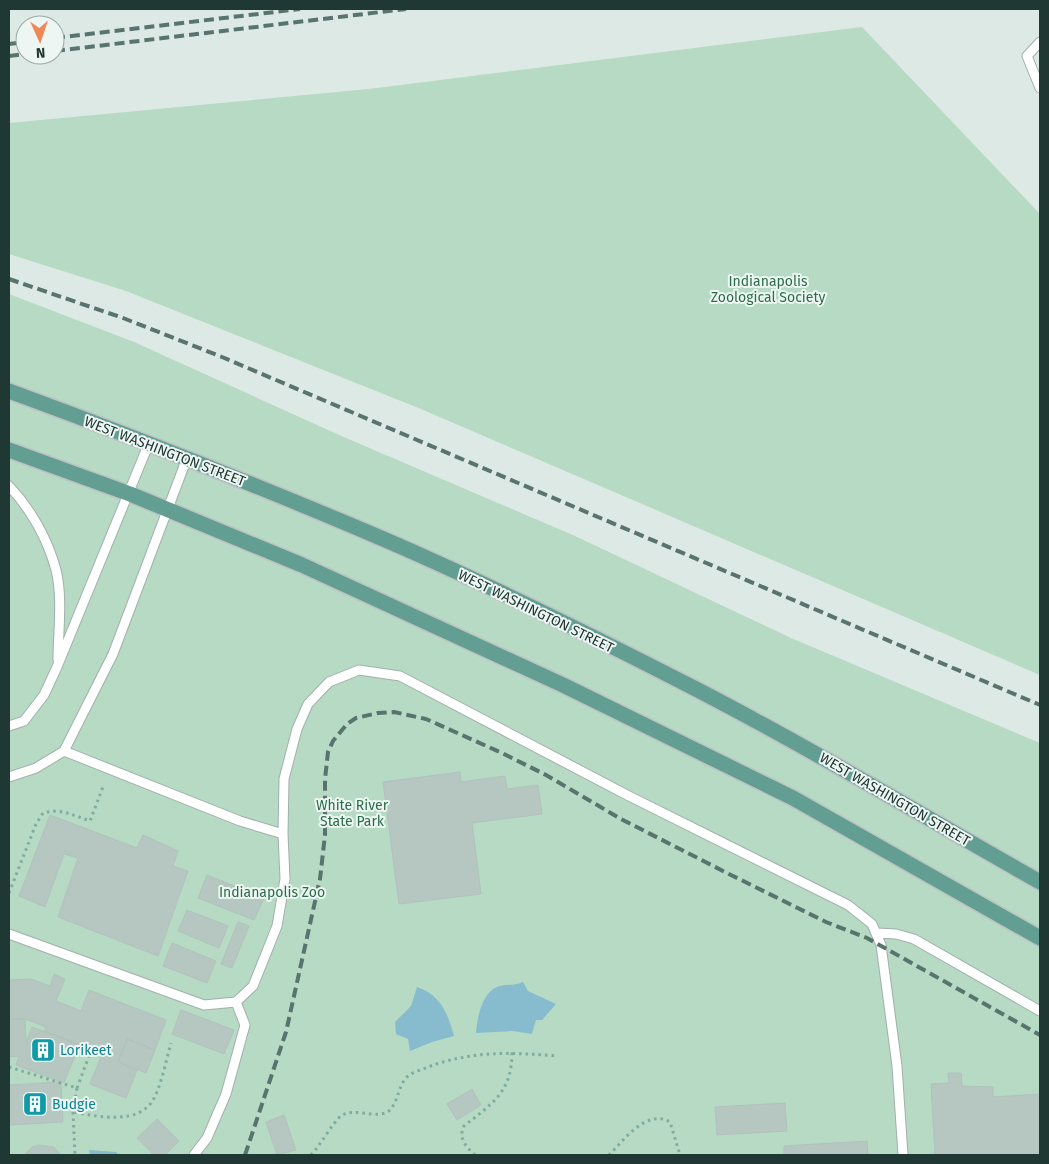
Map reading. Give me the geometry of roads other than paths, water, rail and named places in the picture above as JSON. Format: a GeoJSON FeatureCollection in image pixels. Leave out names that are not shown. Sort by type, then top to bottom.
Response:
{"type":"FeatureCollection","features":[{"type":"Feature","properties":{"kind":"main road","name":"WEST WASHINGTON STREET"},"geometry":{"type":"LineString","coordinates":[[9,391],[149,443],[370,533],[545,614],[815,752],[1040,882]]}},
{"type":"Feature","properties":{"kind":"main road"},"geometry":{"type":"LineString","coordinates":[[9,450],[130,494],[378,598],[563,685],[793,798],[1040,938]]}},
{"type":"Feature","properties":{"kind":"lane"},"geometry":{"type":"LineString","coordinates":[[1040,42],[1026,56],[1040,88]]}},
{"type":"Feature","properties":{"kind":"lane"},"geometry":{"type":"LineString","coordinates":[[9,726],[24,721],[44,695],[130,494],[149,443]]}},
{"type":"Feature","properties":{"kind":"lane"},"geometry":{"type":"LineString","coordinates":[[9,777],[36,768],[64,751],[113,654],[186,458]]}},
{"type":"Feature","properties":{"kind":"lane"},"geometry":{"type":"LineString","coordinates":[[9,486],[31,515],[47,546],[56,571],[58,590],[57,667]]}},
{"type":"Feature","properties":{"kind":"lane"},"geometry":{"type":"LineString","coordinates":[[9,934],[204,1005],[236,1002],[253,986],[277,926],[286,879],[283,834],[284,779],[297,729],[308,704],[329,682],[359,670],[400,676],[627,796],[848,905],[865,918],[877,933],[888,985],[897,1066],[903,1155]]}},
{"type":"Feature","properties":{"kind":"lane"},"geometry":{"type":"LineString","coordinates":[[64,751],[240,821],[283,834]]}},
{"type":"Feature","properties":{"kind":"lane"},"geometry":{"type":"LineString","coordinates":[[877,933],[896,934],[914,939],[1040,1011]]}},
{"type":"Feature","properties":{"kind":"lane"},"geometry":{"type":"LineString","coordinates":[[194,1155],[207,1138],[226,1094],[245,1025],[236,1002]]}},
{"type":"Feature","properties":{"kind":"water"},"geometry":{"type":"Polygon","coordinates":[[[523,982],[528,991],[556,1004],[542,1020],[536,1020],[532,1034],[513,1031],[476,1033],[479,1013],[489,993],[500,986],[523,982]]]}},
{"type":"Feature","properties":{"kind":"water"},"geometry":{"type":"Polygon","coordinates":[[[417,987],[425,990],[438,1000],[446,1013],[454,1036],[410,1051],[408,1039],[396,1034],[395,1022],[411,1006],[417,987]]]}},
{"type":"Feature","properties":{"kind":"water"},"geometry":{"type":"Polygon","coordinates":[[[89,1150],[116,1152],[119,1155],[90,1155],[89,1150]]]}},
{"type":"Feature","properties":{"kind":"railway"},"geometry":{"type":"LineString","coordinates":[[65,37],[300,9]]}},
{"type":"Feature","properties":{"kind":"railway"},"geometry":{"type":"LineString","coordinates":[[65,50],[406,9]]}},
{"type":"Feature","properties":{"kind":"railway"},"geometry":{"type":"LineString","coordinates":[[9,44],[15,43]]}},
{"type":"Feature","properties":{"kind":"railway"},"geometry":{"type":"LineString","coordinates":[[9,56],[15,55]]}},
{"type":"Feature","properties":{"kind":"railway"},"geometry":{"type":"LineString","coordinates":[[9,279],[123,318],[222,357],[1040,705]]}},
{"type":"Feature","properties":{"kind":"railway"},"geometry":{"type":"LineString","coordinates":[[245,1155],[286,1032],[320,879],[325,835],[325,779],[328,752],[333,741],[347,724],[356,718],[378,713],[394,712],[426,719],[502,753],[546,775],[621,819],[725,872],[826,922],[867,938],[1040,1035]]}},
{"type":"Feature","properties":{"kind":"place","name":"Lorikeet"},"geometry":{"type":"Point","coordinates":[43,1050]}},
{"type":"Feature","properties":{"kind":"place","name":"Budgie"},"geometry":{"type":"Point","coordinates":[35,1104]}},
{"type":"Feature","properties":{"kind":"park label","name":"Indianapolis Zoological Society"},"geometry":{"type":"Point","coordinates":[768,290]}},
{"type":"Feature","properties":{"kind":"park label","name":"White River State Park"},"geometry":{"type":"Point","coordinates":[352,814]}},
{"type":"Feature","properties":{"kind":"park label","name":"Indianapolis Zoo"},"geometry":{"type":"Point","coordinates":[272,892]}}]}
